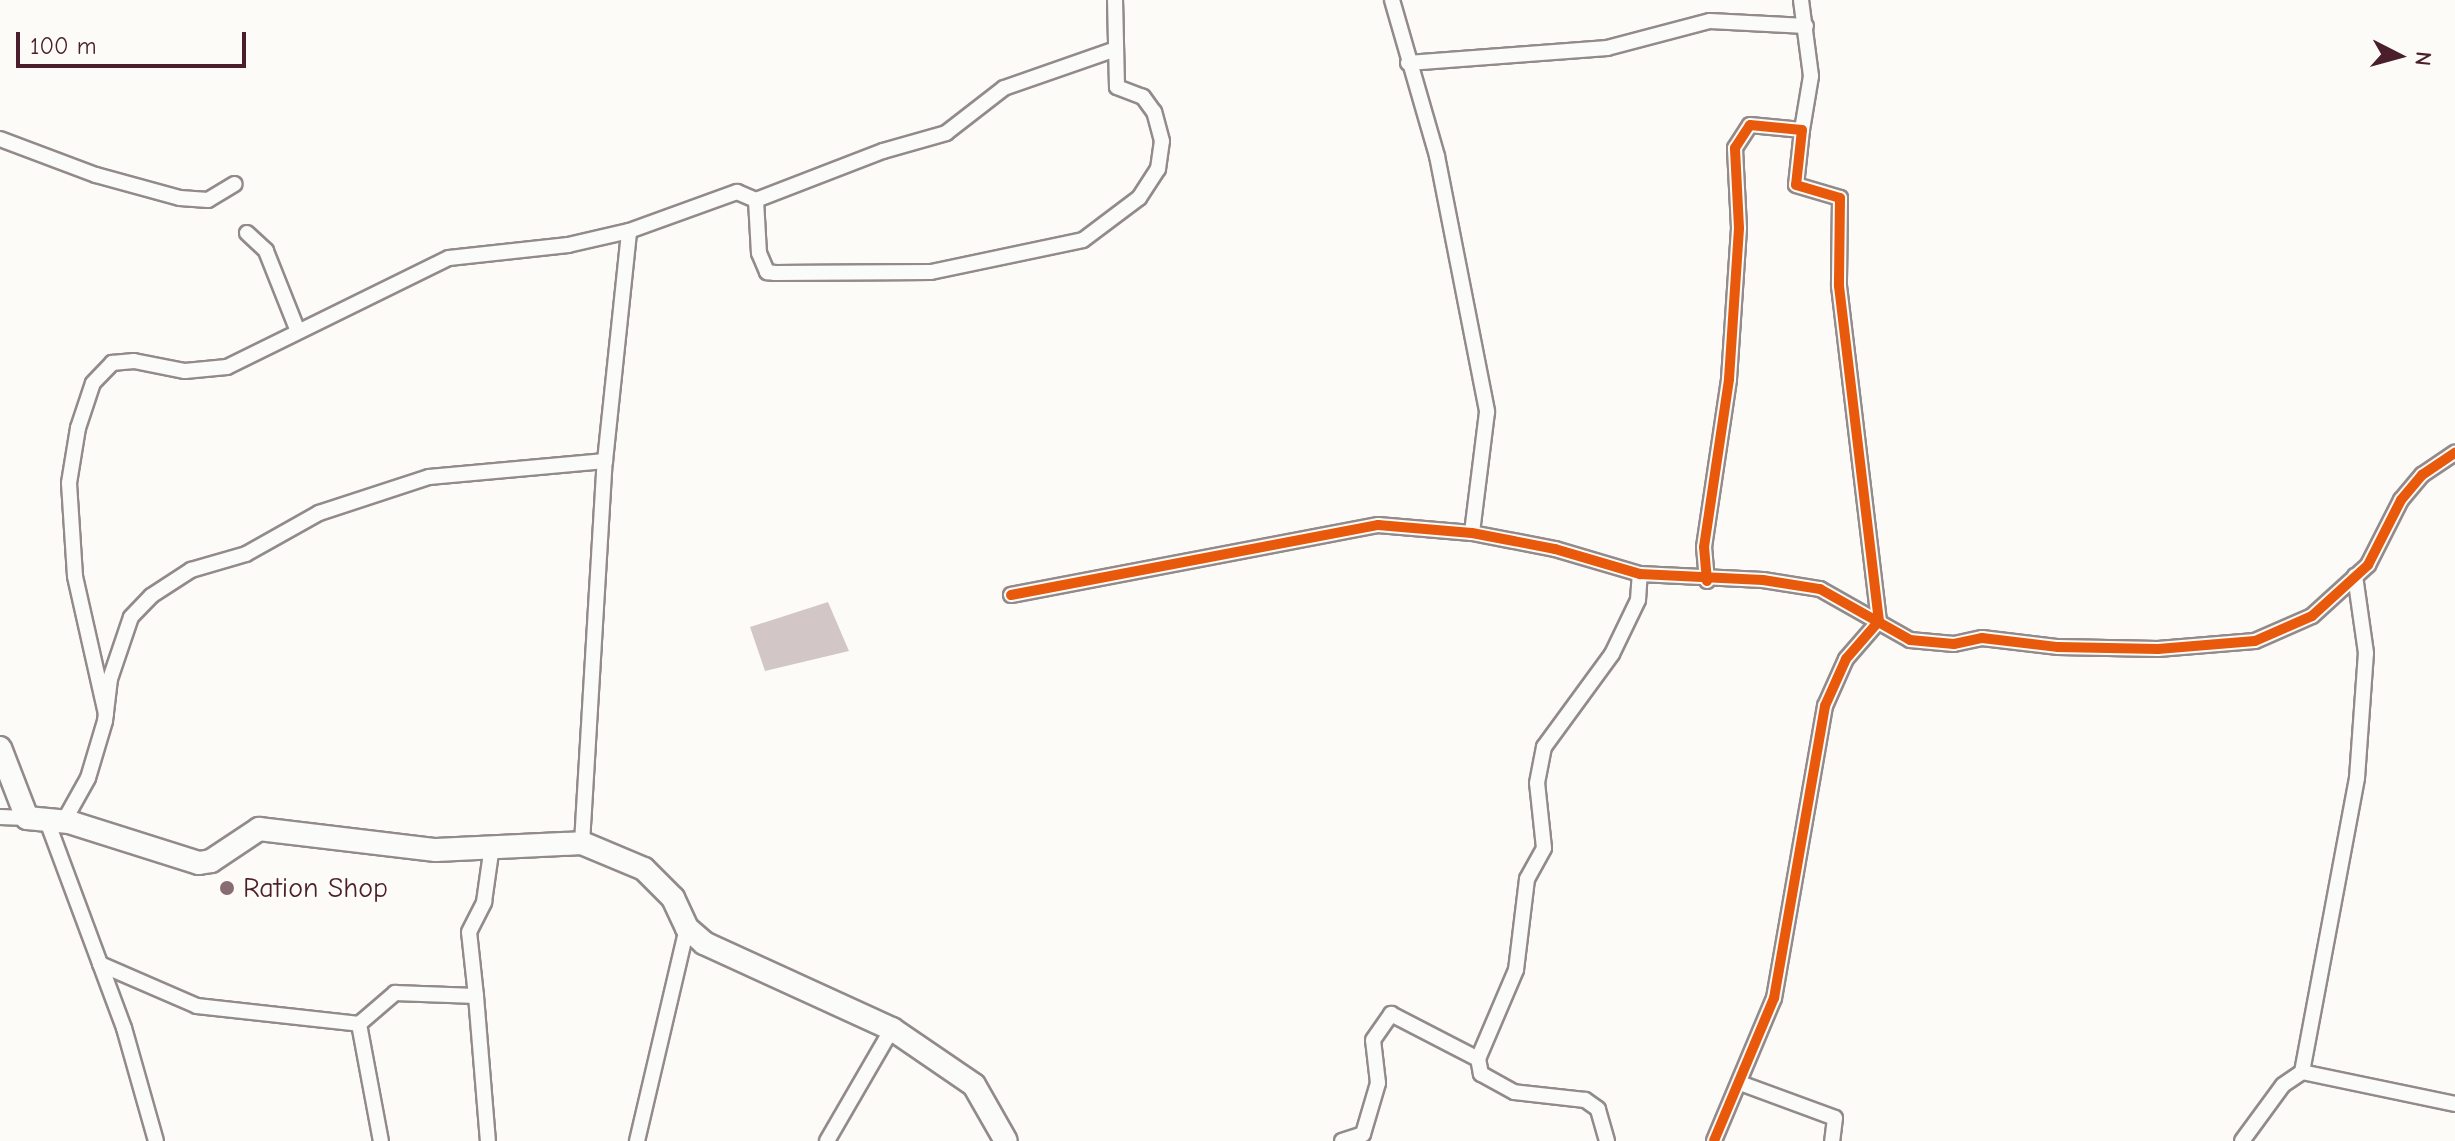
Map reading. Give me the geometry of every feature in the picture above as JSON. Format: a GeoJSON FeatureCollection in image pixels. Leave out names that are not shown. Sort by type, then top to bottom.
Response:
{"type":"FeatureCollection","features":[{"type":"Feature","properties":{"kind":"main road"},"geometry":{"type":"LineString","coordinates":[[0,748],[46,820],[199,863],[211,861],[259,829],[436,850],[582,843],[644,869],[673,898],[687,928],[704,943],[892,1029],[974,1085],[1006,1141]]}},
{"type":"Feature","properties":{"kind":"street"},"geometry":{"type":"LineString","coordinates":[[756,200],[759,253],[767,272],[775,273],[931,272],[1083,240],[1139,198],[1158,169],[1162,141],[1154,112],[1143,97],[1117,87],[1113,50],[1115,0]]}},
{"type":"Feature","properties":{"kind":"street"},"geometry":{"type":"LineString","coordinates":[[1392,0],[1437,156],[1487,412],[1472,533]]}},
{"type":"Feature","properties":{"kind":"street"},"geometry":{"type":"LineString","coordinates":[[1714,1141],[1774,998],[1825,706],[1846,659],[1879,621],[1839,286],[1840,198],[1796,185],[1811,76],[1801,0]]}},
{"type":"Feature","properties":{"kind":"street"},"geometry":{"type":"LineString","coordinates":[[1408,63],[1607,48],[1710,21],[1806,26]]}},
{"type":"Feature","properties":{"kind":"street"},"geometry":{"type":"LineString","coordinates":[[106,714],[83,629],[69,539],[69,483],[78,428],[93,383],[112,363],[134,361],[185,371],[227,367],[297,329],[449,258],[568,245],[629,231],[737,192],[756,200],[883,151],[946,133],[1004,88],[1113,50]]}},
{"type":"Feature","properties":{"kind":"street"},"geometry":{"type":"LineString","coordinates":[[1707,581],[1704,547],[1726,405],[1739,228],[1735,148],[1750,125],[1802,130]]}},
{"type":"Feature","properties":{"kind":"street"},"geometry":{"type":"LineString","coordinates":[[0,139],[96,175],[180,198],[208,200],[235,184]]}},
{"type":"Feature","properties":{"kind":"street"},"geometry":{"type":"LineString","coordinates":[[582,843],[605,461],[629,231]]}},
{"type":"Feature","properties":{"kind":"street"},"geometry":{"type":"LineString","coordinates":[[247,233],[266,251],[297,329]]}},
{"type":"Feature","properties":{"kind":"street"},"geometry":{"type":"LineString","coordinates":[[1011,595],[1378,525],[1472,533],[1555,549],[1640,574],[1707,581],[1763,580],[1820,589],[1910,640],[1954,644],[1982,638],[2058,647],[2158,649],[2255,641],[2312,616],[2368,565],[2408,491],[2422,475],[2455,453]]}},
{"type":"Feature","properties":{"kind":"street"},"geometry":{"type":"LineString","coordinates":[[0,817],[46,820],[88,778],[106,714],[110,679],[131,617],[151,596],[191,570],[246,554],[319,513],[429,477],[605,461]]}},
{"type":"Feature","properties":{"kind":"street"},"geometry":{"type":"LineString","coordinates":[[1607,1141],[1598,1109],[1585,1100],[1514,1092],[1481,1074],[1478,1059],[1516,970],[1527,879],[1544,848],[1537,783],[1544,747],[1612,654],[1638,600],[1640,574]]}},
{"type":"Feature","properties":{"kind":"street"},"geometry":{"type":"LineString","coordinates":[[2242,1141],[2283,1085],[2302,1072],[2357,778],[2366,653],[2355,576]]}},
{"type":"Feature","properties":{"kind":"street"},"geometry":{"type":"LineString","coordinates":[[46,820],[100,964],[156,1141]]}},
{"type":"Feature","properties":{"kind":"street"},"geometry":{"type":"LineString","coordinates":[[488,1141],[469,932],[484,902],[492,846]]}},
{"type":"Feature","properties":{"kind":"street"},"geometry":{"type":"LineString","coordinates":[[637,1141],[687,928]]}},
{"type":"Feature","properties":{"kind":"street"},"geometry":{"type":"LineString","coordinates":[[100,964],[197,1006],[359,1024],[395,993],[476,996]]}},
{"type":"Feature","properties":{"kind":"street"},"geometry":{"type":"LineString","coordinates":[[1342,1141],[1363,1134],[1378,1083],[1373,1040],[1391,1014],[1478,1059]]}},
{"type":"Feature","properties":{"kind":"street"},"geometry":{"type":"LineString","coordinates":[[359,1024],[381,1141]]}},
{"type":"Feature","properties":{"kind":"street"},"geometry":{"type":"LineString","coordinates":[[827,1141],[892,1029]]}},
{"type":"Feature","properties":{"kind":"street"},"geometry":{"type":"LineString","coordinates":[[2302,1072],[2455,1104]]}},
{"type":"Feature","properties":{"kind":"street"},"geometry":{"type":"LineString","coordinates":[[1740,1083],[1835,1118],[1832,1141]]}},
{"type":"Feature","properties":{"kind":"shaded area"},"geometry":{"type":"Polygon","coordinates":[[[828,602],[849,651],[765,671],[750,627],[828,602]]]}},
{"type":"Feature","properties":{"kind":"cycle path"},"geometry":{"type":"LineString","coordinates":[[1707,581],[1704,547],[1729,379],[1739,228],[1735,148],[1750,125],[1802,130],[1796,185],[1840,198],[1839,286],[1879,621],[1846,659],[1825,706],[1774,998],[1714,1141]]}},
{"type":"Feature","properties":{"kind":"cycle path"},"geometry":{"type":"LineString","coordinates":[[1011,595],[1378,525],[1472,533],[1555,549],[1640,574],[1763,580],[1820,589],[1910,640],[1954,644],[1982,638],[2058,647],[2158,649],[2255,641],[2312,616],[2368,565],[2401,500],[2422,475],[2455,453]]}},
{"type":"Feature","properties":{"kind":"place","name":"Ration Shop"},"geometry":{"type":"Point","coordinates":[227,888]}}]}
